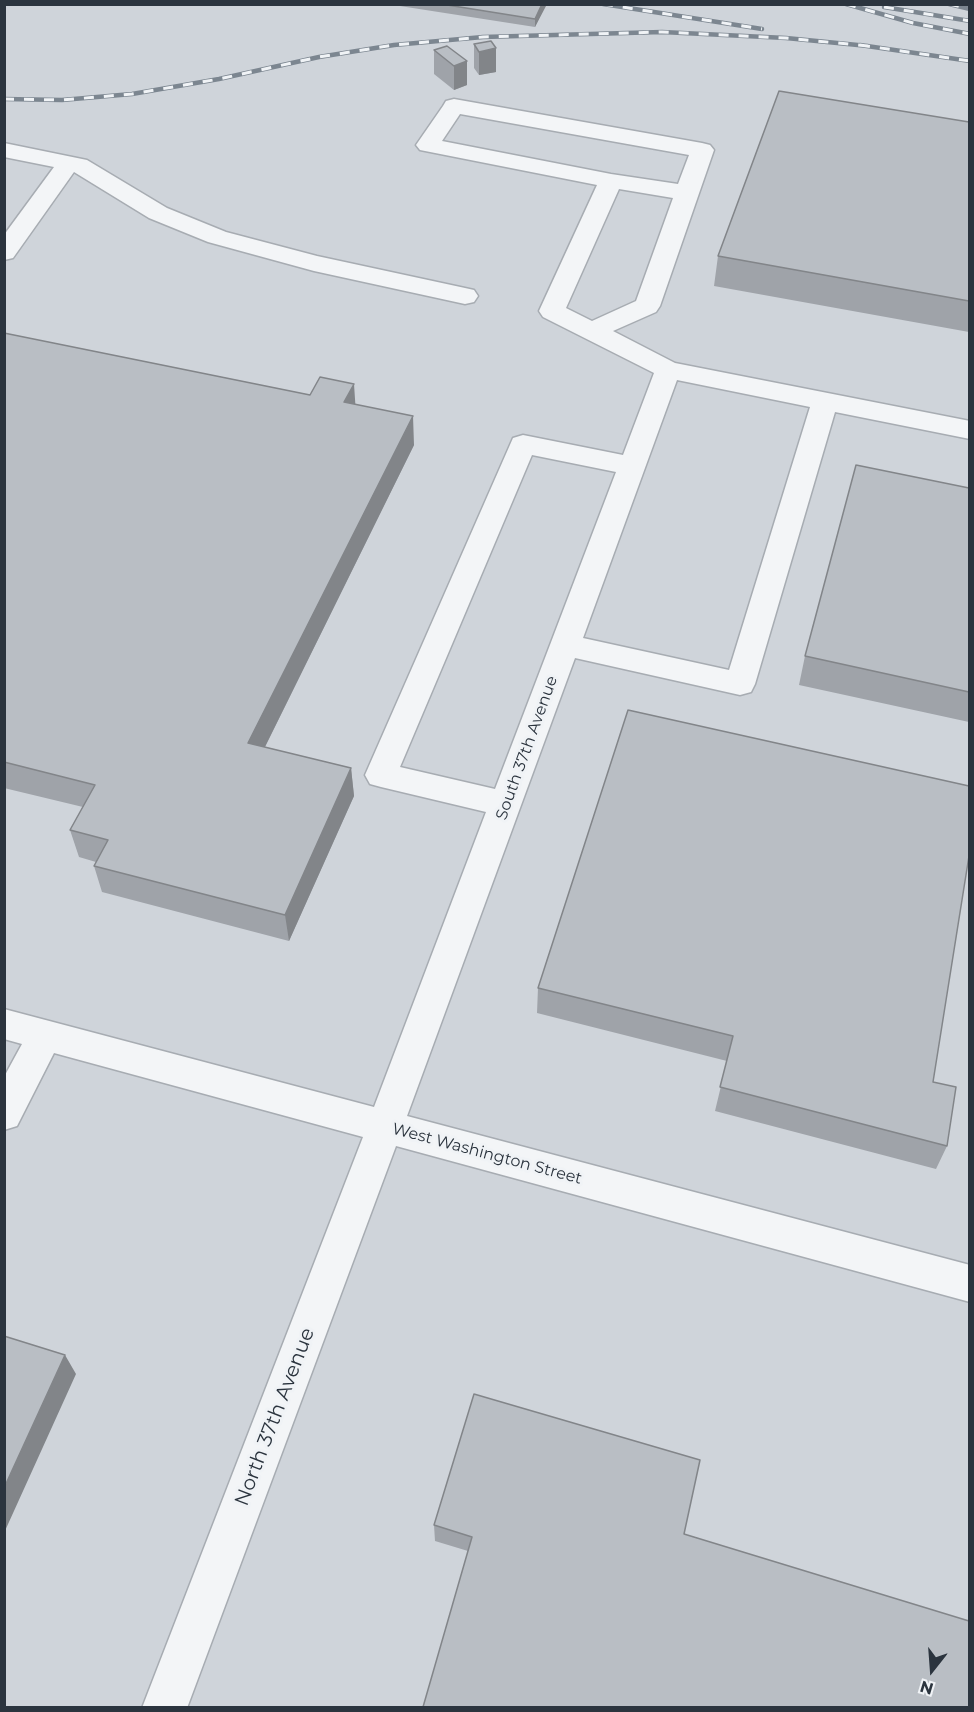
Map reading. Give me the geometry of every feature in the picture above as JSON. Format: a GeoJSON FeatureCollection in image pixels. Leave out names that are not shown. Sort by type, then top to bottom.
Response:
{"type":"FeatureCollection","features":[{"type":"Feature","properties":{"kind":"street"},"geometry":{"type":"LineString","coordinates":[[592,332],[647,306],[687,194],[702,150],[454,106],[428,145],[687,194]]}},
{"type":"Feature","properties":{"kind":"street"},"geometry":{"type":"LineString","coordinates":[[4,150],[79,165],[158,213],[217,237],[314,263],[465,296]]}},
{"type":"Feature","properties":{"kind":"street"},"geometry":{"type":"LineString","coordinates":[[4,253],[69,163]]}},
{"type":"Feature","properties":{"kind":"street"},"geometry":{"type":"LineString","coordinates":[[611,181],[552,311],[668,370],[969,430]]}},
{"type":"Feature","properties":{"kind":"street","name":"South 37th Avenue"},"geometry":{"type":"LineString","coordinates":[[385,1127],[668,370]]}},
{"type":"Feature","properties":{"kind":"street"},"geometry":{"type":"LineString","coordinates":[[566,645],[740,684],[825,400]]}},
{"type":"Feature","properties":{"kind":"street"},"geometry":{"type":"LineString","coordinates":[[506,804],[381,775],[523,444],[632,466]]}},
{"type":"Feature","properties":{"kind":"street","name":"West Washington Street"},"geometry":{"type":"LineString","coordinates":[[4,1024],[969,1284]]}},
{"type":"Feature","properties":{"kind":"street"},"geometry":{"type":"LineString","coordinates":[[4,1114],[45,1035]]}},
{"type":"Feature","properties":{"kind":"street","name":"North 37th Avenue"},"geometry":{"type":"LineString","coordinates":[[164,1707],[385,1127]]}},
{"type":"Feature","properties":{"kind":"shaded area"},"geometry":{"type":"Polygon","coordinates":[[[5,5],[969,5],[969,1707],[5,1708],[5,5]]]}},
{"type":"Feature","properties":{"kind":"building"},"geometry":{"type":"Polygon","coordinates":[[[441,4],[542,4],[535,19],[441,4]]]}},
{"type":"Feature","properties":{"kind":"building"},"geometry":{"type":"Polygon","coordinates":[[[491,41],[496,48],[479,52],[474,44],[491,41]]]}},
{"type":"Feature","properties":{"kind":"building"},"geometry":{"type":"Polygon","coordinates":[[[447,46],[467,61],[454,66],[434,50],[447,46]]]}},
{"type":"Feature","properties":{"kind":"building"},"geometry":{"type":"Polygon","coordinates":[[[779,91],[969,122],[969,301],[718,256],[779,91]]]}},
{"type":"Feature","properties":{"kind":"building"},"geometry":{"type":"Polygon","coordinates":[[[4,333],[310,395],[320,377],[354,384],[344,402],[413,416],[248,743],[351,768],[285,915],[94,866],[108,840],[70,830],[95,785],[4,762],[4,333]]]}},
{"type":"Feature","properties":{"kind":"building"},"geometry":{"type":"Polygon","coordinates":[[[856,465],[969,488],[969,692],[805,656],[856,465]]]}},
{"type":"Feature","properties":{"kind":"building"},"geometry":{"type":"Polygon","coordinates":[[[628,710],[969,786],[969,856],[933,1082],[956,1087],[947,1146],[720,1087],[733,1036],[538,988],[628,710]]]}},
{"type":"Feature","properties":{"kind":"building"},"geometry":{"type":"Polygon","coordinates":[[[4,1336],[65,1355],[4,1488],[4,1336]]]}},
{"type":"Feature","properties":{"kind":"building"},"geometry":{"type":"Polygon","coordinates":[[[474,1394],[700,1460],[684,1534],[969,1621],[969,1707],[423,1707],[472,1537],[434,1525],[474,1394]]]}},
{"type":"Feature","properties":{"kind":"railway"},"geometry":{"type":"LineString","coordinates":[[603,4],[762,29]]}},
{"type":"Feature","properties":{"kind":"railway"},"geometry":{"type":"LineString","coordinates":[[846,4],[913,23],[970,34]]}},
{"type":"Feature","properties":{"kind":"railway"},"geometry":{"type":"LineString","coordinates":[[949,4],[970,9]]}},
{"type":"Feature","properties":{"kind":"railway"},"geometry":{"type":"LineString","coordinates":[[884,7],[970,21]]}},
{"type":"Feature","properties":{"kind":"railway"},"geometry":{"type":"LineString","coordinates":[[4,99],[62,100],[132,94],[219,79],[319,57],[394,45],[483,37],[662,32],[786,38],[865,46]]}},
{"type":"Feature","properties":{"kind":"railway"},"geometry":{"type":"LineString","coordinates":[[860,45],[865,46]]}},
{"type":"Feature","properties":{"kind":"railway"},"geometry":{"type":"LineString","coordinates":[[865,46],[970,61]]}}]}
